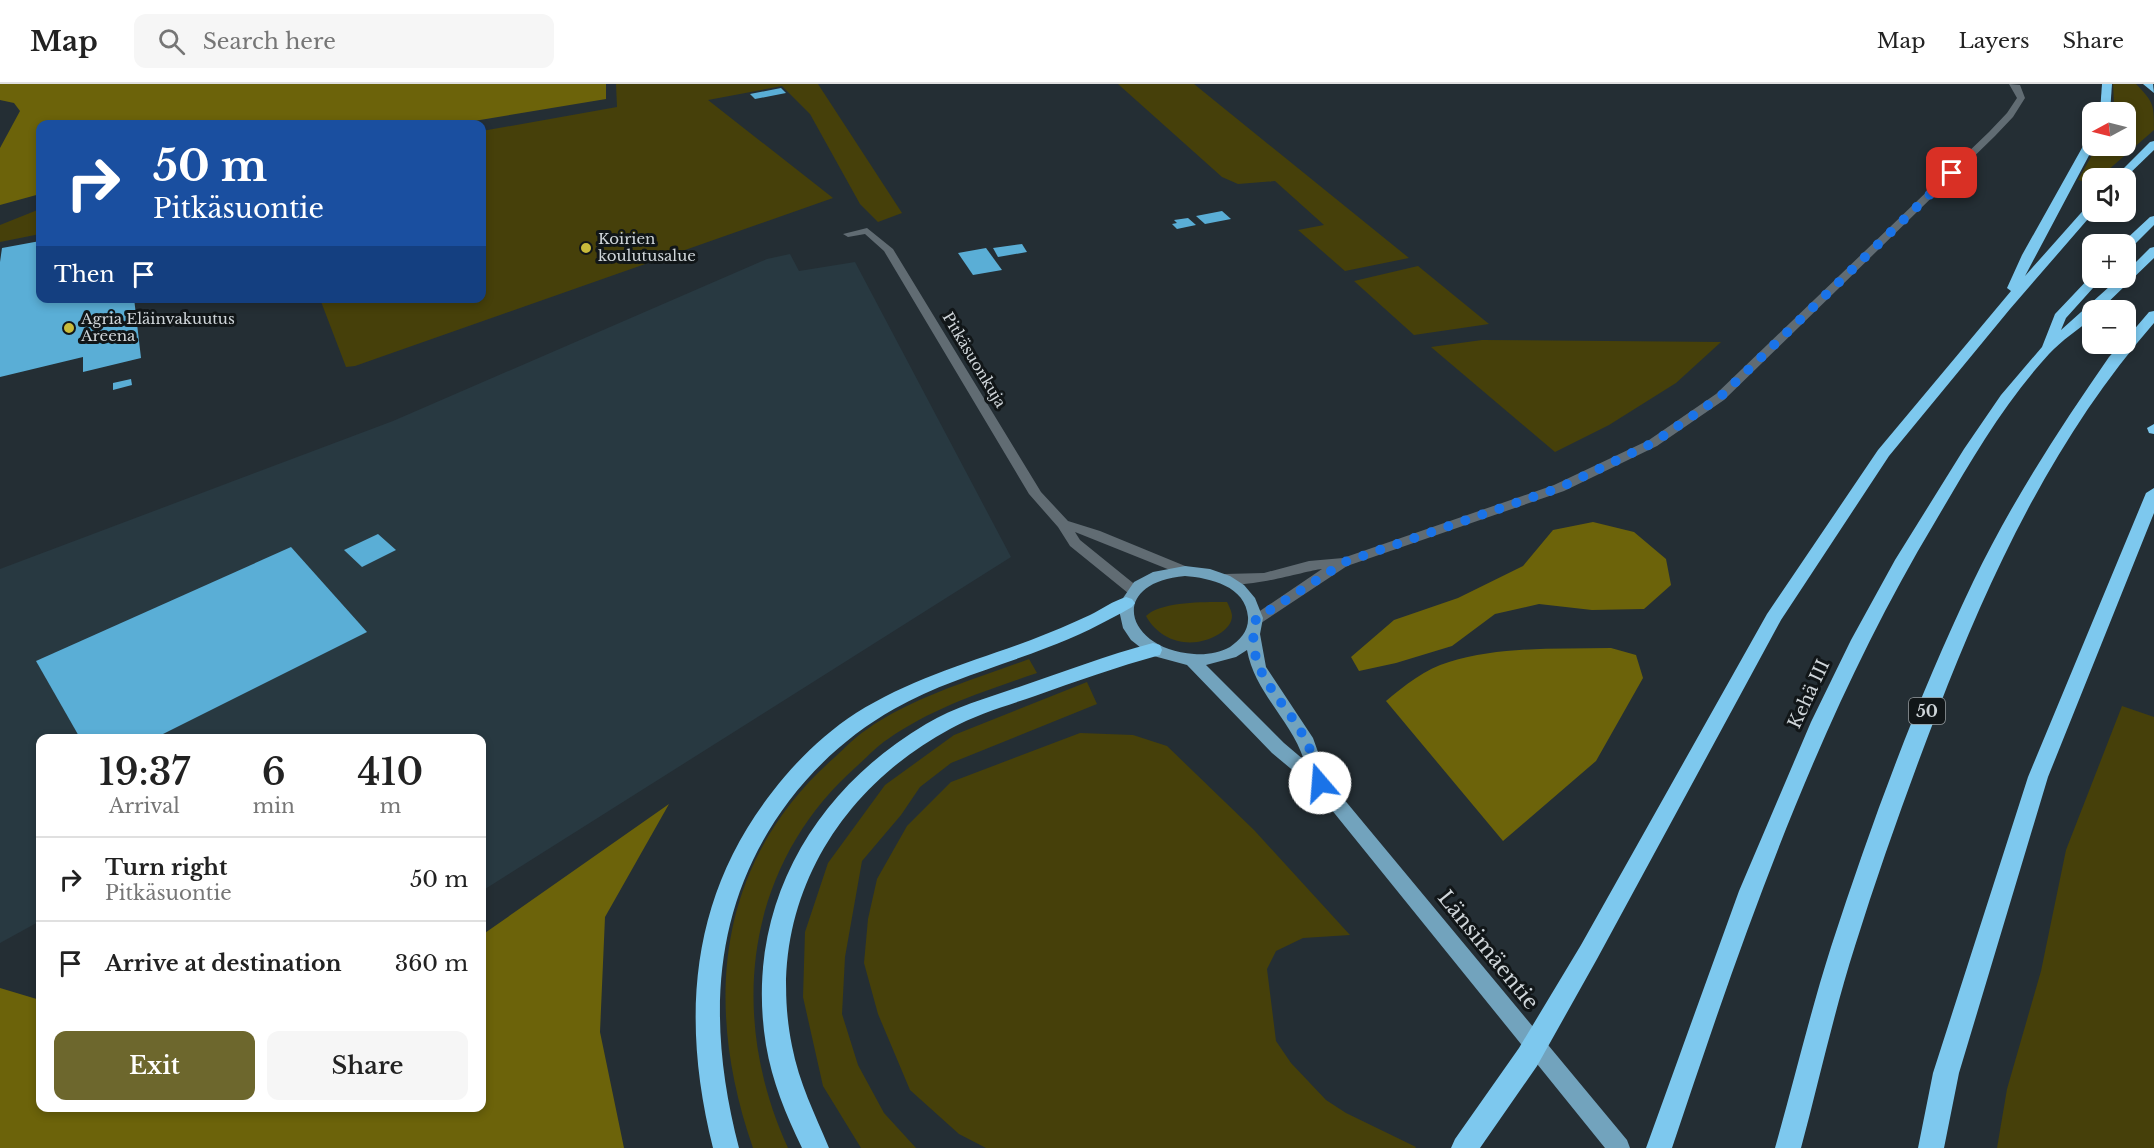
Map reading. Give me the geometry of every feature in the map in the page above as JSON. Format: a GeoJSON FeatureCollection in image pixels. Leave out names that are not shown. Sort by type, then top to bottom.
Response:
{"type":"FeatureCollection","features":[{"type":"Feature","properties":{"kind":"highway"},"geometry":{"type":"LineString","coordinates":[[2106,84],[2108,102]]}},
{"type":"Feature","properties":{"kind":"highway"},"geometry":{"type":"LineString","coordinates":[[2129,168],[2154,144]]}},
{"type":"Feature","properties":{"kind":"highway"},"geometry":{"type":"LineString","coordinates":[[2005,306],[2028,255],[2083,156]]}},
{"type":"Feature","properties":{"kind":"highway"},"geometry":{"type":"LineString","coordinates":[[1466,1146],[1528,1057],[1589,952],[1773,618],[1883,453],[2005,306],[2082,218]]}},
{"type":"Feature","properties":{"kind":"highway"},"geometry":{"type":"LineString","coordinates":[[2136,236],[2154,219]]}},
{"type":"Feature","properties":{"kind":"highway","name":"Kehä III"},"geometry":{"type":"LineString","coordinates":[[2104,300],[2154,251]]}},
{"type":"Feature","properties":{"kind":"highway"},"geometry":{"type":"LineString","coordinates":[[2046,351],[2060,317],[2087,288]]}},
{"type":"Feature","properties":{"kind":"highway","name":"50"},"geometry":{"type":"LineString","coordinates":[[1788,1148],[1843,947],[1901,779],[1950,654],[1982,581],[2043,467],[2114,360],[2154,315]]}},
{"type":"Feature","properties":{"kind":"highway","name":"Kehä III"},"geometry":{"type":"LineString","coordinates":[[1659,1148],[1688,1062],[1759,871],[1816,732],[1878,604],[1912,540],[1973,446],[2046,351],[2082,320]]}},
{"type":"Feature","properties":{"kind":"highway"},"geometry":{"type":"LineString","coordinates":[[1931,1148],[1946,1073],[2038,777],[2124,561],[2154,493]]}},
{"type":"Feature","properties":{"kind":"highway"},"geometry":{"type":"LineString","coordinates":[[726,1148],[710,1068],[708,991],[715,939],[726,893],[752,839],[774,802],[841,735],[888,704],[945,679],[1099,620],[1130,597]]}},
{"type":"Feature","properties":{"kind":"highway"},"geometry":{"type":"LineString","coordinates":[[816,1148],[801,1119],[787,1083],[777,1039],[774,999],[775,969],[783,919],[793,885],[809,850],[830,815],[859,783],[891,757],[933,729],[975,710],[1115,659],[1153,650]]}},
{"type":"Feature","properties":{"kind":"main road"},"geometry":{"type":"LineString","coordinates":[[1185,571],[1205,573],[1224,579],[1241,590],[1252,603],[1254,626],[1243,645],[1229,654],[1211,659],[1171,658],[1153,650],[1135,637],[1126,621],[1130,597],[1156,577],[1185,571]]}},
{"type":"Feature","properties":{"kind":"main road","name":"Länsimäentie"},"geometry":{"type":"LineString","coordinates":[[1254,626],[1258,667],[1268,686],[1307,743],[1320,783]]}},
{"type":"Feature","properties":{"kind":"main road","name":"Länsimäentie"},"geometry":{"type":"LineString","coordinates":[[1192,660],[1278,748],[1320,783],[1619,1148]]}},
{"type":"Feature","properties":{"kind":"street"},"geometry":{"type":"LineString","coordinates":[[1224,579],[1264,578],[1309,566],[1345,562],[1559,488],[1653,443],[1720,397],[1992,134],[2010,115],[2021,98],[2017,87],[2013,84]]}},
{"type":"Feature","properties":{"kind":"street","name":"Pitkäsuonkuja"},"geometry":{"type":"LineString","coordinates":[[848,234],[867,231],[888,249],[1023,476],[1063,524],[1075,543],[1130,597]]}},
{"type":"Feature","properties":{"kind":"street"},"geometry":{"type":"LineString","coordinates":[[1063,524],[1095,534],[1185,571]]}},
{"type":"Feature","properties":{"kind":"street"},"geometry":{"type":"LineString","coordinates":[[1254,626],[1345,562]]}},
{"type":"Feature","properties":{"kind":"shaded area"},"geometry":{"type":"Polygon","coordinates":[[[0,84],[606,84],[606,99],[480,120],[36,120],[36,195],[0,205],[0,148],[20,111],[14,103],[0,100],[0,84]]]}},
{"type":"Feature","properties":{"kind":"shaded area","name":"Koirien koulutusalue"},"geometry":{"type":"Polygon","coordinates":[[[616,84],[818,84],[902,213],[878,222],[860,204],[810,114],[782,86],[708,100],[833,198],[355,366],[346,367],[322,303],[486,303],[486,130],[617,107],[616,84]]]}},
{"type":"Feature","properties":{"kind":"shaded area"},"geometry":{"type":"Polygon","coordinates":[[[1118,84],[1194,84],[1409,258],[1345,271],[1298,230],[1324,225],[1275,181],[1238,184],[1222,177],[1118,84]]]}},
{"type":"Feature","properties":{"kind":"shaded area"},"geometry":{"type":"Polygon","coordinates":[[[2113,84],[2136,84],[2150,100],[2154,115],[2154,130],[2136,146],[2136,102],[2114,102],[2113,84]]]}},
{"type":"Feature","properties":{"kind":"shaded area"},"geometry":{"type":"Polygon","coordinates":[[[2091,156],[2124,156],[2110,168],[2085,168],[2091,156]]]}},
{"type":"Feature","properties":{"kind":"shaded area"},"geometry":{"type":"Polygon","coordinates":[[[36,211],[36,235],[0,242],[0,225],[36,211]]]}},
{"type":"Feature","properties":{"kind":"shaded area"},"geometry":{"type":"Polygon","coordinates":[[[790,254],[799,271],[855,262],[1011,557],[486,888],[486,734],[36,734],[36,923],[0,943],[0,569],[393,421],[767,259],[790,254]]]}},
{"type":"Feature","properties":{"kind":"shaded area"},"geometry":{"type":"Polygon","coordinates":[[[1418,266],[1489,324],[1414,335],[1354,281],[1418,266]]]}},
{"type":"Feature","properties":{"kind":"shaded area"},"geometry":{"type":"Polygon","coordinates":[[[1482,340],[1721,342],[1676,383],[1609,425],[1555,452],[1431,347],[1482,340]]]}},
{"type":"Feature","properties":{"kind":"shaded area"},"geometry":{"type":"Polygon","coordinates":[[[1593,522],[1634,532],[1666,559],[1671,585],[1644,609],[1592,610],[1539,604],[1495,614],[1452,646],[1396,663],[1359,671],[1351,657],[1394,620],[1458,598],[1523,566],[1553,530],[1593,522]]]}},
{"type":"Feature","properties":{"kind":"shaded area"},"geometry":{"type":"Polygon","coordinates":[[[1227,602],[1232,619],[1226,629],[1199,642],[1169,638],[1152,625],[1146,616],[1162,607],[1173,605],[1227,602]]]}},
{"type":"Feature","properties":{"kind":"shaded area"},"geometry":{"type":"Polygon","coordinates":[[[1611,648],[1636,655],[1643,678],[1596,761],[1503,841],[1386,701],[1424,673],[1468,657],[1529,649],[1611,648]]]}},
{"type":"Feature","properties":{"kind":"shaded area"},"geometry":{"type":"Polygon","coordinates":[[[1029,659],[1037,673],[979,693],[942,709],[905,728],[880,745],[819,805],[790,849],[770,895],[758,944],[753,995],[757,1046],[769,1097],[788,1148],[753,1148],[737,1094],[728,1041],[726,988],[731,938],[744,888],[765,842],[795,798],[862,733],[924,698],[1029,659]]]}},
{"type":"Feature","properties":{"kind":"shaded area"},"geometry":{"type":"Polygon","coordinates":[[[1087,682],[1097,704],[951,763],[920,787],[901,815],[862,861],[845,957],[842,1014],[858,1065],[884,1113],[916,1148],[861,1148],[823,1086],[803,997],[805,932],[828,863],[885,785],[954,735],[1087,682]]]}},
{"type":"Feature","properties":{"kind":"shaded area"},"geometry":{"type":"Polygon","coordinates":[[[2122,706],[2154,717],[2154,1148],[1997,1148],[2007,1089],[2041,971],[2066,850],[2122,706]]]}},
{"type":"Feature","properties":{"kind":"shaded area"},"geometry":{"type":"Polygon","coordinates":[[[1080,733],[1133,735],[1167,746],[1254,830],[1350,935],[1303,938],[1276,951],[1267,969],[1276,1041],[1291,1063],[1326,1100],[1346,1113],[1415,1148],[986,1148],[959,1134],[910,1090],[878,1014],[864,963],[868,919],[877,879],[907,826],[951,782],[1080,733]]]}},
{"type":"Feature","properties":{"kind":"shaded area"},"geometry":{"type":"Polygon","coordinates":[[[669,804],[605,917],[600,1032],[624,1148],[0,1148],[0,988],[36,999],[36,1112],[486,1112],[486,932],[669,804]]]}},
{"type":"Feature","properties":{"kind":"building"},"geometry":{"type":"Polygon","coordinates":[[[781,88],[786,93],[755,99],[750,94],[781,88]]]}},
{"type":"Feature","properties":{"kind":"building"},"geometry":{"type":"Polygon","coordinates":[[[1222,211],[1231,219],[1205,224],[1196,216],[1222,211]]]}},
{"type":"Feature","properties":{"kind":"building"},"geometry":{"type":"Polygon","coordinates":[[[1188,218],[1196,225],[1177,229],[1172,224],[1177,223],[1174,220],[1188,218]]]}},
{"type":"Feature","properties":{"kind":"building","name":"Agria Eläinvakuutus Areena"},"geometry":{"type":"Polygon","coordinates":[[[36,242],[36,303],[135,303],[141,358],[83,372],[83,357],[0,377],[2,248],[36,242]]]}},
{"type":"Feature","properties":{"kind":"building"},"geometry":{"type":"Polygon","coordinates":[[[1022,244],[1027,252],[998,257],[993,248],[1022,244]]]}},
{"type":"Feature","properties":{"kind":"building"},"geometry":{"type":"Polygon","coordinates":[[[986,248],[1002,270],[973,275],[958,253],[986,248]]]}},
{"type":"Feature","properties":{"kind":"building"},"geometry":{"type":"Polygon","coordinates":[[[131,379],[132,385],[113,390],[113,383],[131,379]]]}},
{"type":"Feature","properties":{"kind":"building"},"geometry":{"type":"Polygon","coordinates":[[[378,534],[396,550],[362,567],[344,550],[378,534]]]}},
{"type":"Feature","properties":{"kind":"building"},"geometry":{"type":"Polygon","coordinates":[[[291,547],[367,632],[163,734],[78,734],[36,661],[291,547]]]}},
{"type":"Feature","properties":{"kind":"place","name":"Koirien koulutusalue"},"geometry":{"type":"Point","coordinates":[586,248]}},
{"type":"Feature","properties":{"kind":"place","name":"Agria Eläinvakuutus Areena"},"geometry":{"type":"Point","coordinates":[69,328]}},
{"type":"Feature","properties":{"kind":"route"},"geometry":{"type":"LineString","coordinates":[[1320,783],[1307,743],[1268,686],[1258,667],[1252,634],[1256,619],[1345,562],[1559,488],[1653,443],[1686,422],[1720,397],[1952,173]]}}]}
